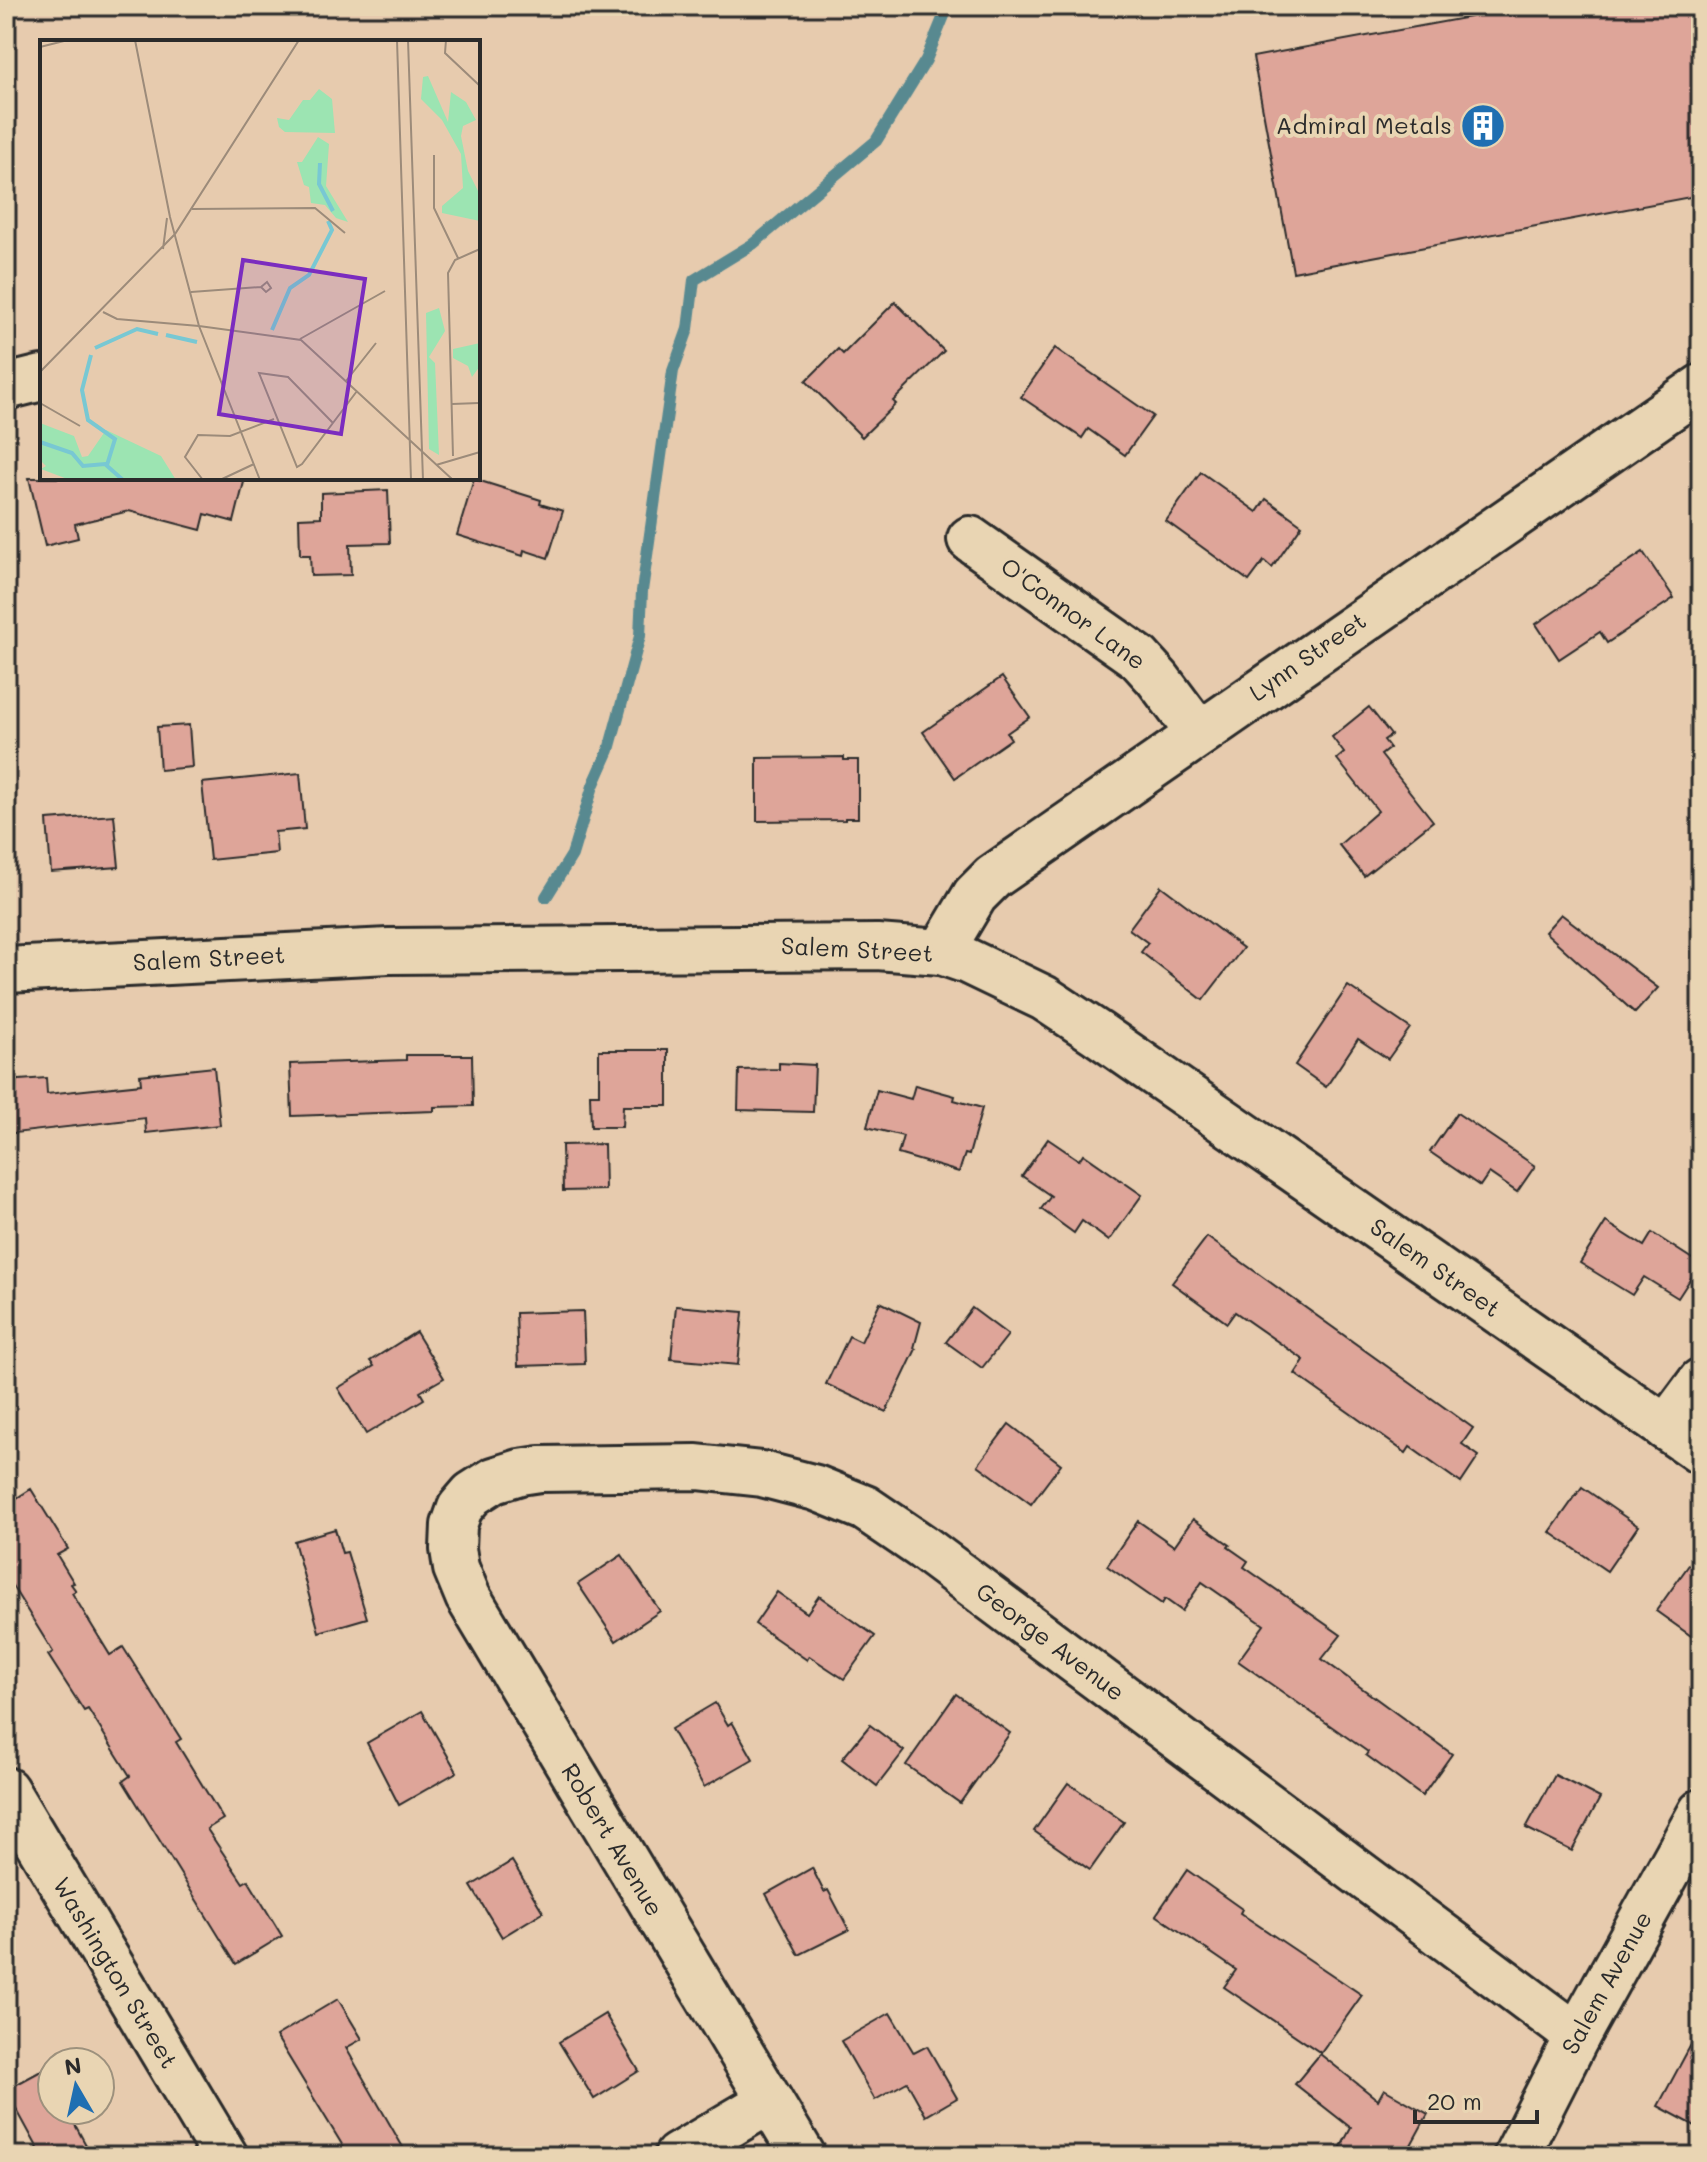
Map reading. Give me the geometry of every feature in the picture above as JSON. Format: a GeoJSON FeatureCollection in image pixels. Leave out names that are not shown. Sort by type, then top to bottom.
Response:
{"type":"FeatureCollection","features":[{"type":"Feature","properties":{"kind":"street"},"geometry":{"type":"LineString","coordinates":[[6,387],[40,378]]}},
{"type":"Feature","properties":{"kind":"street","name":"Lynn Street"},"geometry":{"type":"LineString","coordinates":[[941,952],[975,895],[988,881],[1701,387]]}},
{"type":"Feature","properties":{"kind":"street","name":"O'Connor Lane"},"geometry":{"type":"LineString","coordinates":[[970,539],[1139,658],[1199,734]]}},
{"type":"Feature","properties":{"kind":"street","name":"Salem Street"},"geometry":{"type":"LineString","coordinates":[[6,970],[497,948],[799,945],[941,952],[1016,983],[1097,1033],[1684,1440]]}},
{"type":"Feature","properties":{"kind":"street"},"geometry":{"type":"LineString","coordinates":[[1684,1440],[1701,1381]]}},
{"type":"Feature","properties":{"kind":"street","name":"George Avenue"},"geometry":{"type":"LineString","coordinates":[[457,1513],[472,1494],[494,1480],[520,1472],[565,1467],[697,1467],[742,1471],[816,1488],[865,1508],[946,1565],[1577,2036]]}},
{"type":"Feature","properties":{"kind":"street","name":"Robert Avenue"},"geometry":{"type":"LineString","coordinates":[[457,1513],[454,1559],[468,1597],[803,2156]]}},
{"type":"Feature","properties":{"kind":"street","name":"Washington Street"},"geometry":{"type":"LineString","coordinates":[[6,1790],[225,2156]]}},
{"type":"Feature","properties":{"kind":"street","name":"Salem Avenue"},"geometry":{"type":"LineString","coordinates":[[1516,2156],[1577,2036],[1701,1812]]}},
{"type":"Feature","properties":{"kind":"street"},"geometry":{"type":"LineString","coordinates":[[677,2156],[770,2101]]}},
{"type":"Feature","properties":{"kind":"building","name":"Admiral Metals"},"geometry":{"type":"Polygon","coordinates":[[[1468,6],[1701,6],[1701,195],[1293,272],[1253,57],[1470,17],[1468,6]]]}},
{"type":"Feature","properties":{"kind":"building"},"geometry":{"type":"Polygon","coordinates":[[[895,302],[944,351],[893,401],[896,404],[862,437],[806,381],[838,349],[843,354],[895,302]]]}},
{"type":"Feature","properties":{"kind":"building"},"geometry":{"type":"Polygon","coordinates":[[[1055,348],[1153,416],[1125,455],[1088,429],[1082,438],[1021,397],[1055,348]]]}},
{"type":"Feature","properties":{"kind":"building"},"geometry":{"type":"Polygon","coordinates":[[[1201,472],[1257,512],[1266,499],[1302,525],[1272,568],[1264,561],[1249,581],[1166,521],[1201,472]]]}},
{"type":"Feature","properties":{"kind":"building"},"geometry":{"type":"Polygon","coordinates":[[[29,478],[244,480],[234,522],[205,514],[201,530],[129,511],[75,524],[78,538],[45,546],[29,478]]]}},
{"type":"Feature","properties":{"kind":"building"},"geometry":{"type":"Polygon","coordinates":[[[474,480],[541,500],[540,504],[563,511],[548,558],[524,550],[523,556],[457,535],[474,480]]]}},
{"type":"Feature","properties":{"kind":"building"},"geometry":{"type":"Polygon","coordinates":[[[388,490],[390,543],[350,544],[351,575],[311,576],[310,555],[300,555],[299,518],[321,517],[321,493],[388,490]]]}},
{"type":"Feature","properties":{"kind":"building"},"geometry":{"type":"Polygon","coordinates":[[[1643,552],[1674,598],[1607,643],[1600,632],[1559,659],[1536,624],[1643,552]]]}},
{"type":"Feature","properties":{"kind":"building"},"geometry":{"type":"Polygon","coordinates":[[[1002,677],[1030,717],[1007,733],[1011,739],[955,778],[923,732],[1002,677]]]}},
{"type":"Feature","properties":{"kind":"building"},"geometry":{"type":"Polygon","coordinates":[[[1369,707],[1391,735],[1384,740],[1390,748],[1381,755],[1433,821],[1364,876],[1339,845],[1378,811],[1337,759],[1344,753],[1332,737],[1369,707]]]}},
{"type":"Feature","properties":{"kind":"building"},"geometry":{"type":"Polygon","coordinates":[[[189,725],[192,767],[160,770],[157,727],[189,725]]]}},
{"type":"Feature","properties":{"kind":"building"},"geometry":{"type":"Polygon","coordinates":[[[844,757],[844,760],[858,760],[858,818],[757,821],[757,758],[844,757]]]}},
{"type":"Feature","properties":{"kind":"building"},"geometry":{"type":"Polygon","coordinates":[[[300,773],[305,829],[275,832],[277,853],[210,860],[202,783],[300,773]]]}},
{"type":"Feature","properties":{"kind":"building"},"geometry":{"type":"Polygon","coordinates":[[[114,815],[119,867],[51,872],[47,820],[114,815]]]}},
{"type":"Feature","properties":{"kind":"building"},"geometry":{"type":"Polygon","coordinates":[[[1161,886],[1243,948],[1203,1000],[1141,952],[1148,943],[1129,929],[1161,886]]]}},
{"type":"Feature","properties":{"kind":"building"},"geometry":{"type":"Polygon","coordinates":[[[1561,914],[1658,988],[1635,1013],[1545,932],[1561,914]]]}},
{"type":"Feature","properties":{"kind":"building"},"geometry":{"type":"Polygon","coordinates":[[[1348,986],[1410,1028],[1388,1059],[1358,1039],[1326,1087],[1295,1065],[1348,986]]]}},
{"type":"Feature","properties":{"kind":"building"},"geometry":{"type":"Polygon","coordinates":[[[599,1050],[668,1050],[668,1106],[623,1106],[622,1127],[591,1127],[590,1094],[599,1094],[599,1050]]]}},
{"type":"Feature","properties":{"kind":"building"},"geometry":{"type":"Polygon","coordinates":[[[406,1055],[472,1055],[473,1106],[434,1107],[434,1111],[292,1116],[290,1064],[406,1060],[406,1055]]]}},
{"type":"Feature","properties":{"kind":"building"},"geometry":{"type":"Polygon","coordinates":[[[779,1063],[815,1065],[813,1112],[738,1110],[739,1070],[779,1069],[779,1063]]]}},
{"type":"Feature","properties":{"kind":"building"},"geometry":{"type":"Polygon","coordinates":[[[214,1067],[220,1125],[146,1133],[145,1118],[6,1134],[6,1081],[46,1078],[47,1094],[141,1084],[140,1075],[214,1067]]]}},
{"type":"Feature","properties":{"kind":"building"},"geometry":{"type":"Polygon","coordinates":[[[915,1085],[955,1096],[954,1100],[982,1108],[969,1155],[965,1154],[959,1172],[898,1154],[903,1136],[867,1127],[877,1090],[911,1099],[915,1085]]]}},
{"type":"Feature","properties":{"kind":"building"},"geometry":{"type":"Polygon","coordinates":[[[1457,1113],[1535,1166],[1517,1192],[1489,1173],[1480,1186],[1430,1152],[1457,1113]]]}},
{"type":"Feature","properties":{"kind":"building"},"geometry":{"type":"Polygon","coordinates":[[[1048,1139],[1079,1160],[1083,1154],[1142,1195],[1109,1241],[1082,1221],[1074,1233],[1041,1209],[1051,1196],[1022,1176],[1048,1139]]]}},
{"type":"Feature","properties":{"kind":"building"},"geometry":{"type":"Polygon","coordinates":[[[604,1144],[605,1190],[563,1191],[562,1145],[604,1144]]]}},
{"type":"Feature","properties":{"kind":"building"},"geometry":{"type":"Polygon","coordinates":[[[1606,1222],[1644,1246],[1652,1233],[1700,1264],[1678,1298],[1644,1277],[1632,1295],[1580,1263],[1606,1222]]]}},
{"type":"Feature","properties":{"kind":"building"},"geometry":{"type":"Polygon","coordinates":[[[1207,1237],[1473,1428],[1462,1444],[1479,1456],[1461,1483],[1410,1447],[1406,1453],[1295,1374],[1304,1360],[1235,1312],[1227,1323],[1172,1283],[1207,1237]]]}},
{"type":"Feature","properties":{"kind":"building"},"geometry":{"type":"Polygon","coordinates":[[[880,1302],[921,1322],[916,1349],[886,1412],[826,1384],[849,1336],[861,1342],[880,1302]]]}},
{"type":"Feature","properties":{"kind":"building"},"geometry":{"type":"Polygon","coordinates":[[[676,1306],[743,1312],[738,1365],[671,1359],[676,1306]]]}},
{"type":"Feature","properties":{"kind":"building"},"geometry":{"type":"Polygon","coordinates":[[[972,1308],[1008,1335],[982,1368],[946,1342],[972,1308]]]}},
{"type":"Feature","properties":{"kind":"building"},"geometry":{"type":"Polygon","coordinates":[[[583,1311],[585,1364],[518,1366],[516,1313],[583,1311]]]}},
{"type":"Feature","properties":{"kind":"building"},"geometry":{"type":"Polygon","coordinates":[[[416,1332],[444,1378],[420,1392],[424,1399],[366,1434],[338,1388],[374,1366],[370,1361],[416,1332]]]}},
{"type":"Feature","properties":{"kind":"building"},"geometry":{"type":"Polygon","coordinates":[[[1009,1424],[1061,1464],[1031,1504],[978,1465],[1009,1424]]]}},
{"type":"Feature","properties":{"kind":"building"},"geometry":{"type":"Polygon","coordinates":[[[1582,1487],[1638,1526],[1607,1571],[1550,1532],[1582,1487]]]}},
{"type":"Feature","properties":{"kind":"building"},"geometry":{"type":"Polygon","coordinates":[[[31,1489],[68,1549],[57,1555],[74,1583],[71,1584],[76,1591],[72,1593],[110,1655],[123,1647],[181,1739],[176,1742],[223,1819],[207,1829],[243,1883],[248,1880],[282,1936],[236,1964],[123,1781],[130,1776],[88,1709],[84,1711],[48,1655],[53,1652],[6,1576],[6,1505],[31,1489]]]}},
{"type":"Feature","properties":{"kind":"building"},"geometry":{"type":"Polygon","coordinates":[[[1193,1519],[1248,1561],[1244,1567],[1341,1635],[1322,1659],[1452,1754],[1422,1796],[1366,1755],[1368,1752],[1238,1661],[1264,1625],[1202,1582],[1182,1611],[1165,1599],[1162,1604],[1107,1566],[1138,1521],[1174,1546],[1193,1519]]]}},
{"type":"Feature","properties":{"kind":"building"},"geometry":{"type":"Polygon","coordinates":[[[335,1529],[342,1553],[347,1552],[367,1618],[319,1632],[294,1541],[335,1529]]]}},
{"type":"Feature","properties":{"kind":"building"},"geometry":{"type":"Polygon","coordinates":[[[1701,1548],[1701,1643],[1656,1611],[1701,1548]]]}},
{"type":"Feature","properties":{"kind":"building"},"geometry":{"type":"Polygon","coordinates":[[[622,1555],[660,1611],[616,1641],[578,1584],[622,1555]]]}},
{"type":"Feature","properties":{"kind":"building"},"geometry":{"type":"Polygon","coordinates":[[[777,1592],[807,1613],[819,1596],[875,1636],[844,1679],[809,1656],[807,1660],[755,1624],[777,1592]]]}},
{"type":"Feature","properties":{"kind":"building"},"geometry":{"type":"Polygon","coordinates":[[[956,1694],[1010,1733],[960,1803],[906,1765],[956,1694]]]}},
{"type":"Feature","properties":{"kind":"building"},"geometry":{"type":"Polygon","coordinates":[[[715,1703],[728,1725],[732,1722],[753,1759],[704,1787],[671,1729],[715,1703]]]}},
{"type":"Feature","properties":{"kind":"building"},"geometry":{"type":"Polygon","coordinates":[[[422,1711],[457,1772],[399,1805],[367,1743],[422,1711]]]}},
{"type":"Feature","properties":{"kind":"building"},"geometry":{"type":"Polygon","coordinates":[[[870,1725],[904,1751],[877,1786],[842,1759],[870,1725]]]}},
{"type":"Feature","properties":{"kind":"building"},"geometry":{"type":"Polygon","coordinates":[[[1555,1775],[1600,1798],[1572,1851],[1526,1828],[1555,1775]]]}},
{"type":"Feature","properties":{"kind":"building"},"geometry":{"type":"Polygon","coordinates":[[[1068,1783],[1124,1822],[1090,1870],[1034,1831],[1068,1783]]]}},
{"type":"Feature","properties":{"kind":"building"},"geometry":{"type":"Polygon","coordinates":[[[512,1861],[543,1912],[502,1937],[471,1886],[512,1861]]]}},
{"type":"Feature","properties":{"kind":"building"},"geometry":{"type":"Polygon","coordinates":[[[812,1868],[824,1892],[828,1890],[849,1930],[799,1955],[766,1894],[812,1868]]]}},
{"type":"Feature","properties":{"kind":"building"},"geometry":{"type":"Polygon","coordinates":[[[1187,1870],[1242,1909],[1240,1913],[1362,1995],[1321,2053],[1224,1987],[1236,1970],[1156,1915],[1187,1870]]]}},
{"type":"Feature","properties":{"kind":"building"},"geometry":{"type":"Polygon","coordinates":[[[338,1999],[362,2039],[346,2048],[408,2156],[349,2156],[276,2036],[338,1999]]]}},
{"type":"Feature","properties":{"kind":"building"},"geometry":{"type":"Polygon","coordinates":[[[890,2013],[914,2053],[927,2046],[957,2098],[926,2116],[907,2082],[875,2100],[841,2041],[890,2013]]]}},
{"type":"Feature","properties":{"kind":"building"},"geometry":{"type":"Polygon","coordinates":[[[605,2014],[639,2071],[594,2099],[559,2042],[605,2014]]]}},
{"type":"Feature","properties":{"kind":"building"},"geometry":{"type":"Polygon","coordinates":[[[1701,2026],[1701,2129],[1658,2106],[1701,2026]]]}},
{"type":"Feature","properties":{"kind":"building"},"geometry":{"type":"Polygon","coordinates":[[[1320,2054],[1378,2100],[1384,2089],[1428,2114],[1405,2156],[1336,2156],[1351,2128],[1295,2084],[1320,2054]]]}},
{"type":"Feature","properties":{"kind":"building"},"geometry":{"type":"Polygon","coordinates":[[[36,2074],[36,2126],[76,2126],[92,2156],[42,2156],[6,2090],[36,2074]]]}},
{"type":"Feature","properties":{"kind":"waterway"},"geometry":{"type":"LineString","coordinates":[[546,897],[572,855],[593,786],[609,750],[640,636],[642,591],[673,371],[688,329],[694,280],[753,244],[876,141],[926,60],[948,6]]}},
{"type":"Feature","properties":{"kind":"place","name":"Admiral Metals"},"geometry":{"type":"Point","coordinates":[1483,126]}}]}
